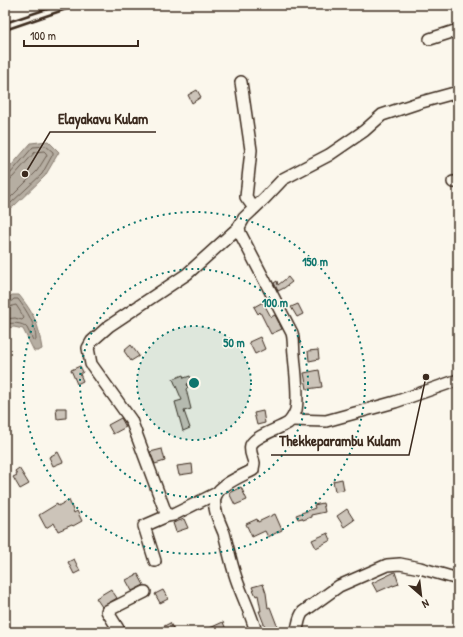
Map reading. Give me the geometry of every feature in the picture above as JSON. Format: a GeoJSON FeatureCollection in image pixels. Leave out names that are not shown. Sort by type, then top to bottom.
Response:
{"type":"FeatureCollection","features":[{"type":"Feature","properties":{"kind":"street"},"geometry":{"type":"LineString","coordinates":[[430,39],[458,30]]}},
{"type":"Feature","properties":{"kind":"street"},"geometry":{"type":"LineString","coordinates":[[241,82],[251,150],[246,197],[254,208]]}},
{"type":"Feature","properties":{"kind":"street"},"geometry":{"type":"LineString","coordinates":[[167,516],[131,420],[92,364],[88,348],[92,342],[109,326],[187,274],[239,227],[244,218],[283,179],[330,155],[364,131],[382,115],[458,92]]}},
{"type":"Feature","properties":{"kind":"street"},"geometry":{"type":"LineString","coordinates":[[239,227],[240,233],[292,332],[294,339],[293,348],[297,396],[296,409],[291,420],[259,438],[250,446],[254,463],[253,470],[223,486],[217,493],[214,503],[236,578],[252,616],[256,632]]}},
{"type":"Feature","properties":{"kind":"street"},"geometry":{"type":"LineString","coordinates":[[291,420],[326,421],[395,402],[458,380]]}},
{"type":"Feature","properties":{"kind":"street"},"geometry":{"type":"LineString","coordinates":[[155,561],[144,526],[173,515],[217,493]]}},
{"type":"Feature","properties":{"kind":"street"},"geometry":{"type":"LineString","coordinates":[[296,632],[299,618],[304,612],[339,586],[386,565],[400,564],[414,566],[458,579]]}},
{"type":"Feature","properties":{"kind":"street"},"geometry":{"type":"LineString","coordinates":[[120,632],[107,612],[145,592]]}},
{"type":"Feature","properties":{"kind":"water"},"geometry":{"type":"Polygon","coordinates":[[[48,141],[59,152],[45,176],[13,207],[5,209],[5,173],[31,143],[48,141]]]}},
{"type":"Feature","properties":{"kind":"water"},"geometry":{"type":"Polygon","coordinates":[[[12,295],[19,295],[31,312],[38,327],[42,349],[34,351],[23,329],[14,327],[5,328],[5,301],[12,295]]]}},
{"type":"Feature","properties":{"kind":"building"},"geometry":{"type":"Polygon","coordinates":[[[197,90],[201,97],[192,103],[188,95],[197,90]]]}},
{"type":"Feature","properties":{"kind":"building"},"geometry":{"type":"Polygon","coordinates":[[[288,277],[292,282],[278,291],[274,283],[277,281],[278,285],[288,277]]]}},
{"type":"Feature","properties":{"kind":"building"},"geometry":{"type":"Polygon","coordinates":[[[263,302],[271,317],[275,315],[282,329],[271,334],[260,312],[258,314],[254,307],[263,302]]]}},
{"type":"Feature","properties":{"kind":"building"},"geometry":{"type":"Polygon","coordinates":[[[298,304],[303,314],[297,317],[291,307],[298,304]]]}},
{"type":"Feature","properties":{"kind":"building"},"geometry":{"type":"Polygon","coordinates":[[[260,337],[265,349],[255,354],[249,342],[260,337]]]}},
{"type":"Feature","properties":{"kind":"building"},"geometry":{"type":"Polygon","coordinates":[[[131,345],[139,356],[131,361],[124,351],[131,345]]]}},
{"type":"Feature","properties":{"kind":"building"},"geometry":{"type":"Polygon","coordinates":[[[318,350],[319,359],[309,361],[308,351],[318,350]]]}},
{"type":"Feature","properties":{"kind":"building"},"geometry":{"type":"Polygon","coordinates":[[[80,366],[83,372],[80,374],[83,381],[77,384],[71,370],[80,366]]]}},
{"type":"Feature","properties":{"kind":"building"},"geometry":{"type":"Polygon","coordinates":[[[319,370],[322,387],[307,389],[304,373],[319,370]]]}},
{"type":"Feature","properties":{"kind":"building"},"geometry":{"type":"Polygon","coordinates":[[[183,375],[184,378],[190,376],[192,382],[187,384],[188,387],[186,389],[191,409],[184,411],[190,428],[183,431],[175,402],[182,400],[173,379],[183,375]]]}},
{"type":"Feature","properties":{"kind":"building"},"geometry":{"type":"Polygon","coordinates":[[[56,408],[66,408],[66,418],[57,419],[56,408]]]}},
{"type":"Feature","properties":{"kind":"building"},"geometry":{"type":"Polygon","coordinates":[[[263,411],[265,423],[257,425],[254,413],[263,411]]]}},
{"type":"Feature","properties":{"kind":"building"},"geometry":{"type":"Polygon","coordinates":[[[121,418],[126,427],[113,434],[108,425],[121,418]]]}},
{"type":"Feature","properties":{"kind":"building"},"geometry":{"type":"Polygon","coordinates":[[[162,449],[165,461],[155,464],[150,452],[162,449]]]}},
{"type":"Feature","properties":{"kind":"building"},"geometry":{"type":"Polygon","coordinates":[[[58,452],[63,462],[53,466],[49,457],[58,452]]]}},
{"type":"Feature","properties":{"kind":"building"},"geometry":{"type":"Polygon","coordinates":[[[192,464],[193,473],[179,475],[177,466],[192,464]]]}},
{"type":"Feature","properties":{"kind":"building"},"geometry":{"type":"Polygon","coordinates":[[[19,468],[29,484],[20,489],[13,477],[17,475],[15,471],[19,468]]]}},
{"type":"Feature","properties":{"kind":"building"},"geometry":{"type":"Polygon","coordinates":[[[342,479],[344,490],[335,491],[333,481],[342,479]]]}},
{"type":"Feature","properties":{"kind":"building"},"geometry":{"type":"Polygon","coordinates":[[[241,487],[247,500],[235,505],[229,493],[241,487]]]}},
{"type":"Feature","properties":{"kind":"building"},"geometry":{"type":"Polygon","coordinates":[[[69,500],[74,513],[77,511],[82,521],[58,531],[54,523],[46,528],[39,515],[57,504],[58,506],[69,500]]]}},
{"type":"Feature","properties":{"kind":"building"},"geometry":{"type":"Polygon","coordinates":[[[323,503],[325,512],[311,515],[311,517],[303,520],[302,518],[298,519],[296,515],[315,508],[314,505],[323,503]]]}},
{"type":"Feature","properties":{"kind":"building"},"geometry":{"type":"Polygon","coordinates":[[[347,509],[354,520],[344,527],[337,516],[347,509]]]}},
{"type":"Feature","properties":{"kind":"building"},"geometry":{"type":"Polygon","coordinates":[[[275,514],[282,530],[268,537],[265,531],[252,537],[246,524],[257,519],[258,522],[275,514]]]}},
{"type":"Feature","properties":{"kind":"building"},"geometry":{"type":"Polygon","coordinates":[[[184,519],[188,528],[176,532],[173,523],[184,519]]]}},
{"type":"Feature","properties":{"kind":"building"},"geometry":{"type":"Polygon","coordinates":[[[328,533],[331,540],[316,548],[312,540],[328,533]]]}},
{"type":"Feature","properties":{"kind":"building"},"geometry":{"type":"Polygon","coordinates":[[[74,559],[80,571],[74,574],[68,562],[74,559]]]}},
{"type":"Feature","properties":{"kind":"building"},"geometry":{"type":"Polygon","coordinates":[[[395,572],[399,584],[377,592],[372,583],[395,572]]]}},
{"type":"Feature","properties":{"kind":"building"},"geometry":{"type":"Polygon","coordinates":[[[138,574],[144,585],[132,591],[126,580],[138,574]]]}},
{"type":"Feature","properties":{"kind":"building"},"geometry":{"type":"Polygon","coordinates":[[[263,584],[268,608],[270,607],[278,628],[269,632],[267,632],[259,611],[261,611],[258,595],[256,596],[252,587],[263,584]]]}},
{"type":"Feature","properties":{"kind":"building"},"geometry":{"type":"Polygon","coordinates":[[[111,589],[117,598],[102,607],[96,598],[111,589]]]}},
{"type":"Feature","properties":{"kind":"building"},"geometry":{"type":"Polygon","coordinates":[[[163,590],[168,599],[160,603],[155,594],[163,590]]]}},
{"type":"Feature","properties":{"kind":"building"},"geometry":{"type":"Polygon","coordinates":[[[223,622],[227,632],[212,632],[210,628],[223,622]]]}},
{"type":"Feature","properties":{"kind":"building"},"geometry":{"type":"Polygon","coordinates":[[[170,623],[175,632],[153,632],[170,623]]]}},
{"type":"Feature","properties":{"kind":"railway"},"geometry":{"type":"LineString","coordinates":[[5,23],[59,5]]}},
{"type":"Feature","properties":{"kind":"railway"},"geometry":{"type":"LineString","coordinates":[[5,30],[78,5]]}},
{"type":"Feature","properties":{"kind":"place","name":"Elayakavu Kulam"},"geometry":{"type":"Point","coordinates":[25,174]}},
{"type":"Feature","properties":{"kind":"place","name":"Thekkeparambu Kulam"},"geometry":{"type":"Point","coordinates":[426,377]}}]}
